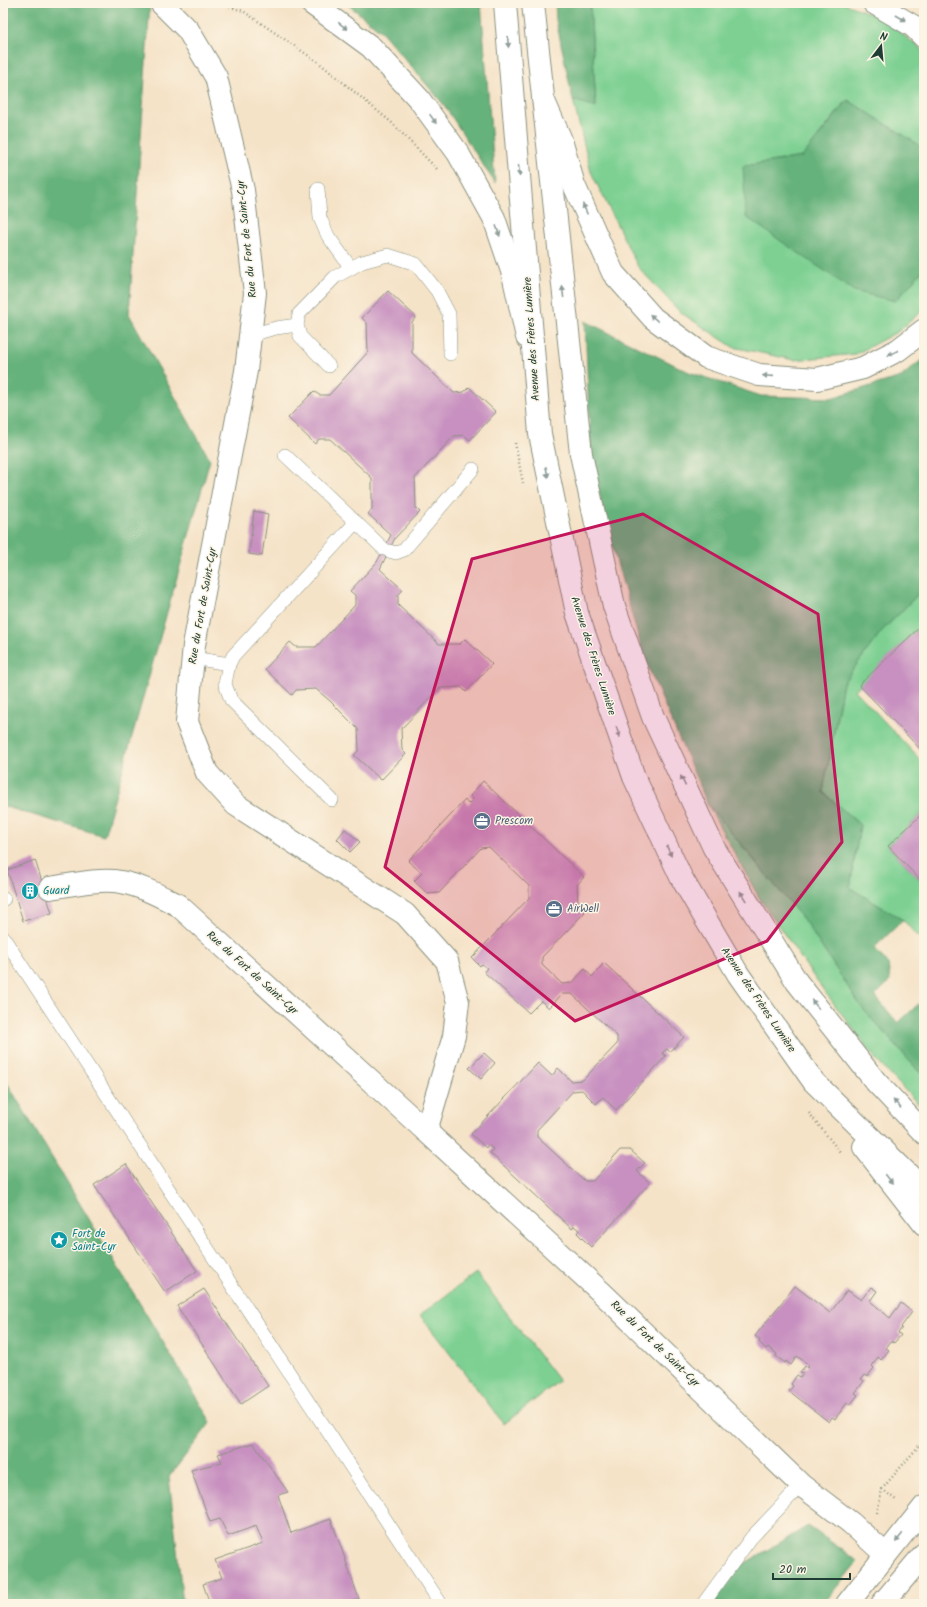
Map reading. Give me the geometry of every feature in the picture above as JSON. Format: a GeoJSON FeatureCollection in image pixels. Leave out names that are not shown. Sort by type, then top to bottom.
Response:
{"type":"FeatureCollection","features":[{"type":"Feature","properties":{"kind":"main road","name":"Rue du Fort de Saint-Cyr"},"geometry":{"type":"LineString","coordinates":[[161,3],[188,30],[216,76],[243,190],[255,293],[246,371],[194,645],[187,722],[207,773],[236,805],[405,914],[447,961],[458,1002],[454,1036],[426,1131]]}},
{"type":"Feature","properties":{"kind":"main road"},"geometry":{"type":"LineString","coordinates":[[311,3],[371,47],[419,99],[458,154],[494,218],[513,274],[528,337],[533,340]]}},
{"type":"Feature","properties":{"kind":"main road","name":"Avenue des Frères Lumière"},"geometry":{"type":"LineString","coordinates":[[505,3],[540,434],[577,613],[634,777],[681,877],[738,974],[814,1082],[922,1185]]}},
{"type":"Feature","properties":{"kind":"main road"},"geometry":{"type":"LineString","coordinates":[[533,3],[581,454],[614,606],[653,717],[714,848],[797,982],[876,1082],[924,1133]]}},
{"type":"Feature","properties":{"kind":"main road"},"geometry":{"type":"LineString","coordinates":[[874,3],[914,26],[924,37]]}},
{"type":"Feature","properties":{"kind":"main road"},"geometry":{"type":"LineString","coordinates":[[543,99],[561,140],[574,185],[613,273],[653,318],[706,357],[759,375],[817,379],[863,368],[898,350],[924,330]]}},
{"type":"Feature","properties":{"kind":"main road","name":"Rue du Fort de Saint-Cyr"},"geometry":{"type":"LineString","coordinates":[[50,888],[84,882],[120,881],[150,890],[178,905],[600,1291],[801,1485],[851,1523],[886,1554]]}},
{"type":"Feature","properties":{"kind":"main road"},"geometry":{"type":"LineString","coordinates":[[814,1082],[924,1224]]}},
{"type":"Feature","properties":{"kind":"main road"},"geometry":{"type":"LineString","coordinates":[[846,1604],[924,1507]]}},
{"type":"Feature","properties":{"kind":"main road"},"geometry":{"type":"LineString","coordinates":[[882,1604],[924,1554]]}},
{"type":"Feature","properties":{"kind":"lane"},"geometry":{"type":"LineString","coordinates":[[318,188],[320,218],[328,236],[351,268]]}},
{"type":"Feature","properties":{"kind":"lane"},"geometry":{"type":"LineString","coordinates":[[329,366],[300,336],[297,325],[300,314],[335,277],[362,262],[388,255],[416,264],[437,291],[449,314],[450,354]]}},
{"type":"Feature","properties":{"kind":"lane"},"geometry":{"type":"LineString","coordinates":[[250,335],[276,328],[297,325]]}},
{"type":"Feature","properties":{"kind":"lane"},"geometry":{"type":"LineString","coordinates":[[285,455],[387,550],[396,553],[404,550],[473,469]]}},
{"type":"Feature","properties":{"kind":"lane"},"geometry":{"type":"LineString","coordinates":[[332,800],[231,700],[225,684],[229,664],[234,656],[356,522]]}},
{"type":"Feature","properties":{"kind":"lane"},"geometry":{"type":"LineString","coordinates":[[193,658],[229,664]]}},
{"type":"Feature","properties":{"kind":"lane"},"geometry":{"type":"LineString","coordinates":[[3,937],[441,1604]]}},
{"type":"Feature","properties":{"kind":"lane"},"geometry":{"type":"LineString","coordinates":[[703,1604],[751,1538],[801,1485]]}},
{"type":"Feature","properties":{"kind":"path"},"geometry":{"type":"LineString","coordinates":[[218,3],[243,11],[318,62],[391,122],[441,173]]}},
{"type":"Feature","properties":{"kind":"path"},"geometry":{"type":"LineString","coordinates":[[882,1489],[924,1440]]}},
{"type":"Feature","properties":{"kind":"highlighted area"},"geometry":{"type":"Polygon","coordinates":[[[643,514],[818,614],[842,842],[767,941],[575,1021],[385,867],[421,734],[472,559],[643,514]]]}},
{"type":"Feature","properties":{"kind":"green space"},"geometry":{"type":"Polygon","coordinates":[[[3,3],[150,3],[129,314],[210,460],[104,836],[3,806],[3,3]]]}},
{"type":"Feature","properties":{"kind":"green space"},"geometry":{"type":"Polygon","coordinates":[[[346,3],[481,3],[495,183],[444,105],[382,32],[346,3]]]}},
{"type":"Feature","properties":{"kind":"green space"},"geometry":{"type":"Polygon","coordinates":[[[555,3],[590,3],[596,107],[573,100],[556,20],[555,3]]]}},
{"type":"Feature","properties":{"kind":"green space"},"geometry":{"type":"Polygon","coordinates":[[[590,3],[843,3],[882,18],[919,47],[924,54],[924,148],[847,100],[802,157],[744,166],[895,301],[924,269],[924,309],[899,331],[856,354],[794,360],[733,347],[680,312],[638,267],[591,172],[573,100],[596,106],[590,3]]]}},
{"type":"Feature","properties":{"kind":"green space"},"geometry":{"type":"Polygon","coordinates":[[[848,100],[924,148],[924,269],[895,301],[854,291],[746,217],[743,166],[802,157],[848,100]]]}},
{"type":"Feature","properties":{"kind":"green space"},"geometry":{"type":"Polygon","coordinates":[[[585,321],[689,372],[761,396],[831,398],[901,377],[924,358],[924,588],[880,633],[843,683],[823,792],[860,825],[850,888],[903,920],[874,948],[888,964],[890,981],[875,996],[898,1023],[924,999],[924,1077],[862,1008],[804,920],[708,805],[645,660],[617,563],[591,462],[585,321]]]}},
{"type":"Feature","properties":{"kind":"green space"},"geometry":{"type":"Polygon","coordinates":[[[924,588],[924,623],[855,690],[924,764],[924,812],[888,846],[924,884],[924,937],[919,937],[903,920],[850,888],[860,825],[823,792],[843,683],[880,633],[924,588]]]}},
{"type":"Feature","properties":{"kind":"green space"},"geometry":{"type":"Polygon","coordinates":[[[708,805],[804,920],[862,1008],[924,1077],[924,1110],[878,1062],[816,980],[760,899],[708,805]]]}},
{"type":"Feature","properties":{"kind":"green space","name":"Fort de Saint-Cyr"},"geometry":{"type":"Polygon","coordinates":[[[3,1076],[211,1422],[169,1477],[183,1604],[3,1604],[3,1076]]]}},
{"type":"Feature","properties":{"kind":"green space"},"geometry":{"type":"Polygon","coordinates":[[[476,1273],[559,1381],[504,1424],[420,1315],[476,1273]]]}},
{"type":"Feature","properties":{"kind":"green space"},"geometry":{"type":"Polygon","coordinates":[[[808,1526],[858,1561],[823,1604],[711,1604],[740,1566],[808,1526]]]}},
{"type":"Feature","properties":{"kind":"building"},"geometry":{"type":"Polygon","coordinates":[[[388,291],[416,317],[412,322],[412,353],[454,393],[464,392],[469,387],[496,412],[470,440],[464,435],[454,436],[415,478],[416,508],[420,512],[395,538],[380,569],[403,590],[398,595],[398,605],[439,644],[460,644],[465,639],[492,664],[466,692],[461,687],[440,688],[401,729],[402,750],[406,754],[381,780],[354,755],[359,750],[358,729],[330,701],[316,689],[296,690],[292,695],[265,669],[290,642],[296,647],[316,647],[355,605],[355,595],[350,591],[377,562],[391,535],[368,514],[372,509],[372,478],[330,439],[319,439],[315,444],[288,418],[314,391],[319,395],[329,395],[368,352],[367,323],[362,318],[388,291]]]}},
{"type":"Feature","properties":{"kind":"building"},"geometry":{"type":"Polygon","coordinates":[[[254,511],[268,514],[262,556],[249,554],[254,511]]]}},
{"type":"Feature","properties":{"kind":"building"},"geometry":{"type":"Polygon","coordinates":[[[924,623],[924,753],[859,685],[924,623]]]}},
{"type":"Feature","properties":{"kind":"building"},"geometry":{"type":"Polygon","coordinates":[[[483,781],[584,877],[577,885],[578,904],[576,904],[585,912],[542,957],[542,965],[562,984],[572,983],[585,969],[592,977],[604,963],[684,1037],[670,1052],[667,1049],[662,1053],[666,1056],[616,1110],[603,1097],[596,1104],[582,1090],[573,1091],[537,1130],[537,1137],[585,1181],[593,1181],[620,1150],[630,1150],[645,1163],[637,1171],[650,1183],[591,1247],[577,1233],[579,1230],[574,1226],[572,1229],[490,1153],[493,1149],[488,1145],[486,1148],[471,1134],[538,1063],[552,1076],[558,1068],[571,1081],[583,1080],[617,1044],[617,1036],[572,994],[562,994],[549,1008],[541,1001],[529,1013],[484,972],[487,968],[482,964],[480,966],[472,958],[529,898],[529,886],[489,847],[481,848],[439,893],[428,894],[414,881],[422,873],[408,861],[465,800],[468,804],[473,799],[470,796],[483,781]]]}},
{"type":"Feature","properties":{"kind":"building"},"geometry":{"type":"Polygon","coordinates":[[[923,813],[924,814],[924,884],[888,846],[923,813]]]}},
{"type":"Feature","properties":{"kind":"building"},"geometry":{"type":"Polygon","coordinates":[[[345,829],[360,842],[350,852],[337,839],[345,829]]]}},
{"type":"Feature","properties":{"kind":"building","name":"Guard"},"geometry":{"type":"Polygon","coordinates":[[[35,860],[52,913],[23,921],[7,870],[35,860]]]}},
{"type":"Feature","properties":{"kind":"building"},"geometry":{"type":"Polygon","coordinates":[[[484,1053],[495,1063],[481,1079],[469,1068],[484,1053]]]}},
{"type":"Feature","properties":{"kind":"building"},"geometry":{"type":"Polygon","coordinates":[[[126,1164],[197,1271],[165,1292],[94,1185],[126,1164]]]}},
{"type":"Feature","properties":{"kind":"building"},"geometry":{"type":"Polygon","coordinates":[[[795,1286],[830,1313],[847,1290],[861,1300],[871,1287],[877,1291],[870,1301],[890,1318],[901,1303],[912,1312],[898,1333],[901,1335],[894,1343],[891,1341],[886,1348],[889,1350],[881,1360],[878,1357],[872,1366],[874,1368],[867,1377],[864,1375],[861,1379],[864,1381],[855,1393],[858,1395],[850,1405],[847,1403],[835,1419],[832,1417],[829,1422],[789,1391],[793,1386],[791,1384],[797,1375],[800,1377],[803,1373],[800,1372],[805,1366],[807,1368],[809,1365],[797,1356],[791,1365],[786,1361],[785,1363],[768,1347],[766,1349],[759,1342],[760,1340],[755,1336],[795,1286]]]}},
{"type":"Feature","properties":{"kind":"building"},"geometry":{"type":"Polygon","coordinates":[[[204,1289],[268,1386],[241,1404],[177,1306],[204,1289]]]}},
{"type":"Feature","properties":{"kind":"building"},"geometry":{"type":"Polygon","coordinates":[[[253,1443],[288,1492],[278,1495],[291,1533],[331,1519],[359,1599],[344,1604],[201,1604],[209,1601],[203,1584],[222,1578],[215,1560],[263,1543],[256,1526],[228,1536],[220,1519],[210,1522],[191,1470],[222,1462],[218,1454],[253,1443]]]}},
{"type":"Feature","properties":{"kind":"place","name":"Prescom"},"geometry":{"type":"Point","coordinates":[482,821]}},
{"type":"Feature","properties":{"kind":"place","name":"Guard"},"geometry":{"type":"Point","coordinates":[30,891]}},
{"type":"Feature","properties":{"kind":"place","name":"AirWell"},"geometry":{"type":"Point","coordinates":[554,909]}},
{"type":"Feature","properties":{"kind":"place","name":"Fort de Saint-Cyr"},"geometry":{"type":"Point","coordinates":[59,1240]}}]}
